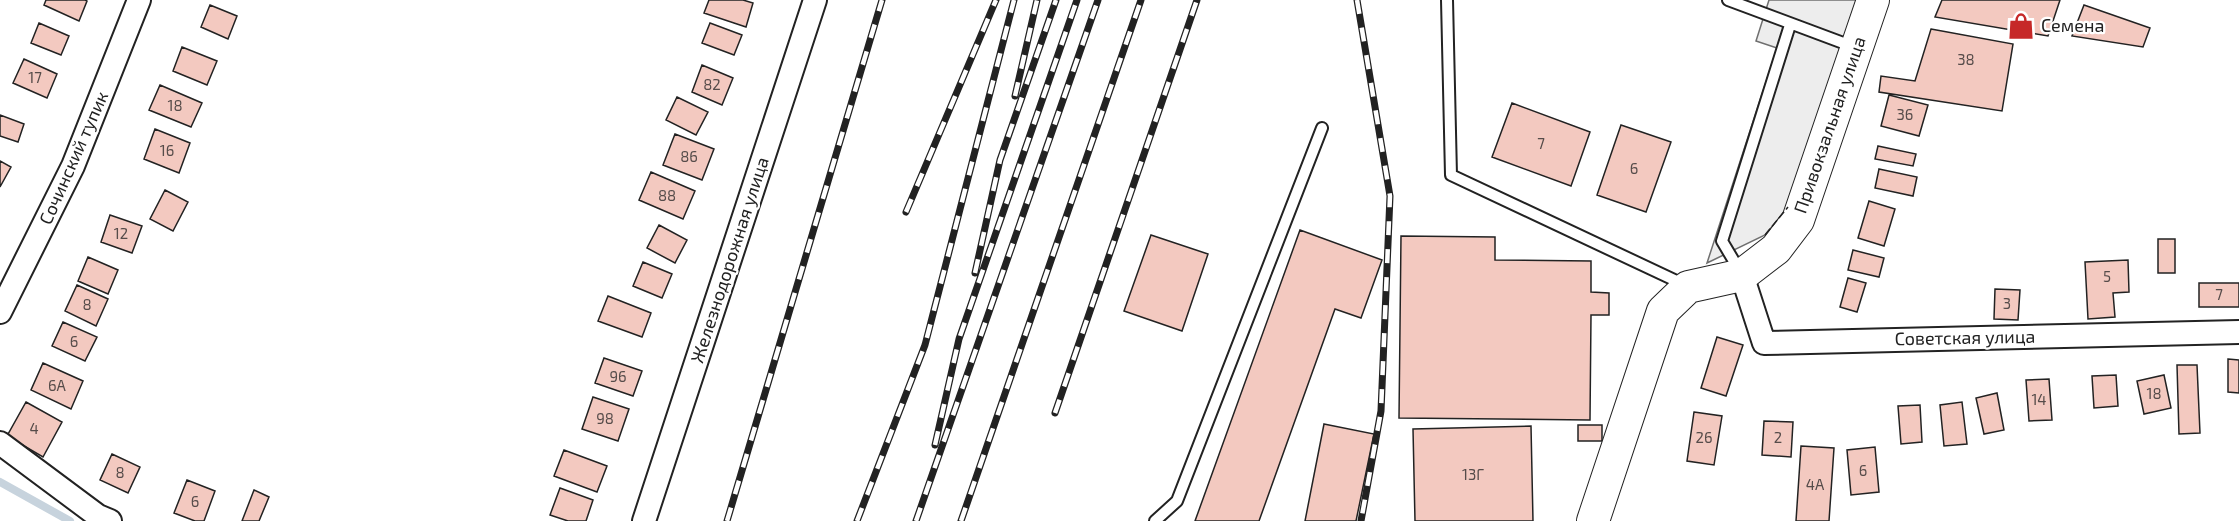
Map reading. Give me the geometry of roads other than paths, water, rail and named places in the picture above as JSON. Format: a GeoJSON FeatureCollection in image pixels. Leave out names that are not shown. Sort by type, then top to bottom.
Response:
{"type":"FeatureCollection","features":[{"type":"Feature","properties":{"kind":"street","name":"Сочинский тупик"},"geometry":{"type":"LineString","coordinates":[[0,312],[74,166],[140,0]]}},
{"type":"Feature","properties":{"kind":"street","name":"Железнодорожная улица"},"geometry":{"type":"LineString","coordinates":[[645,521],[815,0]]}},
{"type":"Feature","properties":{"kind":"street","name":"Привокзальная улица"},"geometry":{"type":"LineString","coordinates":[[1688,287],[1742,275],[1776,249],[1798,220],[1873,0]]}},
{"type":"Feature","properties":{"kind":"street","name":"Советская улица"},"geometry":{"type":"LineString","coordinates":[[1742,275],[1764,343],[2239,332]]}},
{"type":"Feature","properties":{"kind":"street"},"geometry":{"type":"LineString","coordinates":[[1593,521],[1663,310],[1688,287]]}},
{"type":"Feature","properties":{"kind":"street"},"geometry":{"type":"LineString","coordinates":[[0,443],[98,516],[110,521]]}},
{"type":"Feature","properties":{"kind":"lane"},"geometry":{"type":"LineString","coordinates":[[1447,0],[1451,174],[1688,287]]}},
{"type":"Feature","properties":{"kind":"lane"},"geometry":{"type":"LineString","coordinates":[[1728,0],[1856,48]]}},
{"type":"Feature","properties":{"kind":"lane"},"geometry":{"type":"LineString","coordinates":[[1742,275],[1722,241],[1790,25]]}},
{"type":"Feature","properties":{"kind":"lane"},"geometry":{"type":"LineString","coordinates":[[1155,521],[1177,501],[1322,128]]}},
{"type":"Feature","properties":{"kind":"waterway"},"geometry":{"type":"LineString","coordinates":[[0,482],[70,521]]}},
{"type":"Feature","properties":{"kind":"railway"},"geometry":{"type":"LineString","coordinates":[[727,521],[882,0]]}},
{"type":"Feature","properties":{"kind":"railway"},"geometry":{"type":"LineString","coordinates":[[906,212],[996,0]]}},
{"type":"Feature","properties":{"kind":"railway"},"geometry":{"type":"LineString","coordinates":[[857,521],[925,345],[1014,0]]}},
{"type":"Feature","properties":{"kind":"railway"},"geometry":{"type":"LineString","coordinates":[[1015,96],[1037,0]]}},
{"type":"Feature","properties":{"kind":"railway"},"geometry":{"type":"LineString","coordinates":[[975,273],[1000,160],[1056,0]]}},
{"type":"Feature","properties":{"kind":"railway"},"geometry":{"type":"LineString","coordinates":[[935,445],[959,339],[1077,0]]}},
{"type":"Feature","properties":{"kind":"railway"},"geometry":{"type":"LineString","coordinates":[[916,521],[1098,0]]}},
{"type":"Feature","properties":{"kind":"railway"},"geometry":{"type":"LineString","coordinates":[[961,521],[1141,0]]}},
{"type":"Feature","properties":{"kind":"railway"},"geometry":{"type":"LineString","coordinates":[[1055,413],[1197,0]]}},
{"type":"Feature","properties":{"kind":"railway"},"geometry":{"type":"LineString","coordinates":[[1357,0],[1390,196],[1381,411],[1361,521]]}},
{"type":"Feature","properties":{"kind":"place","name":"Семена"},"geometry":{"type":"Point","coordinates":[2021,26]}}]}
